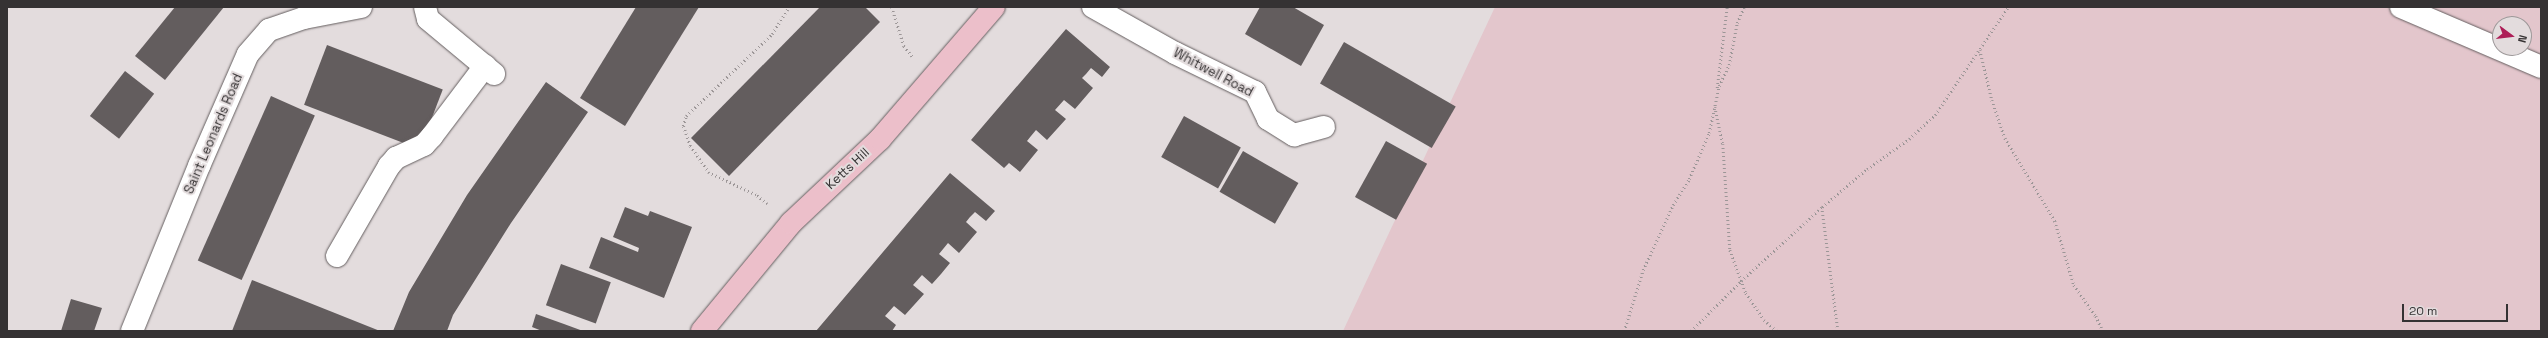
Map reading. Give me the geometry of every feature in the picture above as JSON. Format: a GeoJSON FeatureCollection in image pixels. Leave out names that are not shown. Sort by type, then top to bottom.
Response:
{"type":"FeatureCollection","features":[{"type":"Feature","properties":{"kind":"main road","name":"Ketts Hill"},"geometry":{"type":"LineString","coordinates":[[702,331],[791,223],[880,139],[994,7]]}},
{"type":"Feature","properties":{"kind":"street","name":"Saint Leonards Road"},"geometry":{"type":"LineString","coordinates":[[132,331],[209,144],[248,54],[269,30],[304,18],[361,7]]}},
{"type":"Feature","properties":{"kind":"street"},"geometry":{"type":"LineString","coordinates":[[337,256],[389,166],[396,158],[424,144],[490,70],[428,19],[425,7]]}},
{"type":"Feature","properties":{"kind":"street","name":"Whitwell Road"},"geometry":{"type":"LineString","coordinates":[[1093,7],[1175,53],[1255,92],[1268,120],[1294,135],[1324,127]]}},
{"type":"Feature","properties":{"kind":"street"},"geometry":{"type":"LineString","coordinates":[[2401,7],[2541,67]]}},
{"type":"Feature","properties":{"kind":"path"},"geometry":{"type":"LineString","coordinates":[[756,195],[709,173],[690,146],[683,126],[686,116],[772,34],[789,7]]}},
{"type":"Feature","properties":{"kind":"path"},"geometry":{"type":"LineString","coordinates":[[892,7],[904,46]]}},
{"type":"Feature","properties":{"kind":"path"},"geometry":{"type":"LineString","coordinates":[[1727,7],[1715,105],[1723,144],[1730,250],[1741,281],[1764,320],[1777,331]]}},
{"type":"Feature","properties":{"kind":"path"},"geometry":{"type":"LineString","coordinates":[[1624,331],[1651,251],[1673,205],[1689,179],[1709,133],[1719,86],[1729,64],[1737,23],[1744,7]]}},
{"type":"Feature","properties":{"kind":"path"},"geometry":{"type":"LineString","coordinates":[[1691,331],[1741,281],[1822,207],[1868,169],[1909,139],[1935,115],[2008,7]]}},
{"type":"Feature","properties":{"kind":"path"},"geometry":{"type":"LineString","coordinates":[[1980,50],[1992,100],[2005,138],[2055,221],[2074,285],[2096,316],[2103,331]]}},
{"type":"Feature","properties":{"kind":"path"},"geometry":{"type":"LineString","coordinates":[[1822,207],[1838,331]]}},
{"type":"Feature","properties":{"kind":"shaded area"},"geometry":{"type":"Polygon","coordinates":[[[1495,7],[2541,7],[2541,331],[1343,331],[1495,7]]]}},
{"type":"Feature","properties":{"kind":"building"},"geometry":{"type":"Polygon","coordinates":[[[175,7],[224,7],[165,80],[135,56],[175,7]]]}},
{"type":"Feature","properties":{"kind":"building"},"geometry":{"type":"Polygon","coordinates":[[[636,7],[699,7],[625,126],[580,98],[636,7]]]}},
{"type":"Feature","properties":{"kind":"building"},"geometry":{"type":"Polygon","coordinates":[[[820,7],[865,7],[880,22],[729,176],[691,138],[820,7]]]}},
{"type":"Feature","properties":{"kind":"building"},"geometry":{"type":"Polygon","coordinates":[[[1260,7],[1293,7],[1324,25],[1301,66],[1245,34],[1260,7]]]}},
{"type":"Feature","properties":{"kind":"building"},"geometry":{"type":"Polygon","coordinates":[[[1066,29],[1110,67],[1102,77],[1091,68],[1082,78],[1093,88],[1075,109],[1064,100],[1055,110],[1066,119],[1047,140],[1036,130],[1027,141],[1038,150],[1020,172],[1009,163],[1004,168],[971,140],[1066,29]]]}},
{"type":"Feature","properties":{"kind":"building"},"geometry":{"type":"Polygon","coordinates":[[[1344,42],[1456,106],[1432,148],[1320,84],[1344,42]]]}},
{"type":"Feature","properties":{"kind":"building"},"geometry":{"type":"Polygon","coordinates":[[[327,45],[443,89],[420,149],[304,105],[327,45]]]}},
{"type":"Feature","properties":{"kind":"building"},"geometry":{"type":"Polygon","coordinates":[[[125,71],[154,94],[119,139],[90,116],[125,71]]]}},
{"type":"Feature","properties":{"kind":"building"},"geometry":{"type":"Polygon","coordinates":[[[546,82],[588,112],[511,223],[453,315],[447,331],[393,331],[409,292],[467,195],[546,82]]]}},
{"type":"Feature","properties":{"kind":"building"},"geometry":{"type":"Polygon","coordinates":[[[271,96],[315,116],[242,280],[198,260],[271,96]]]}},
{"type":"Feature","properties":{"kind":"building"},"geometry":{"type":"Polygon","coordinates":[[[1184,116],[1241,148],[1218,189],[1161,157],[1184,116]]]}},
{"type":"Feature","properties":{"kind":"building"},"geometry":{"type":"Polygon","coordinates":[[[1386,141],[1427,164],[1396,220],[1355,197],[1386,141]]]}},
{"type":"Feature","properties":{"kind":"building"},"geometry":{"type":"Polygon","coordinates":[[[1243,151],[1298,183],[1275,224],[1220,192],[1243,151]]]}},
{"type":"Feature","properties":{"kind":"building"},"geometry":{"type":"Polygon","coordinates":[[[950,173],[995,211],[986,221],[975,212],[970,217],[966,222],[977,232],[959,253],[948,243],[939,254],[950,263],[932,284],[922,275],[913,285],[924,294],[905,315],[894,306],[885,316],[896,325],[892,331],[816,331],[950,173]]]}},
{"type":"Feature","properties":{"kind":"building"},"geometry":{"type":"Polygon","coordinates":[[[625,207],[648,216],[650,211],[692,227],[664,298],[589,268],[601,237],[638,252],[639,248],[613,237],[625,207]]]}},
{"type":"Feature","properties":{"kind":"building"},"geometry":{"type":"Polygon","coordinates":[[[561,264],[611,282],[596,323],[546,305],[561,264]]]}},
{"type":"Feature","properties":{"kind":"building"},"geometry":{"type":"Polygon","coordinates":[[[252,280],[380,331],[232,331],[252,280]]]}},
{"type":"Feature","properties":{"kind":"building"},"geometry":{"type":"Polygon","coordinates":[[[71,299],[102,308],[94,331],[61,331],[71,299]]]}},
{"type":"Feature","properties":{"kind":"building"},"geometry":{"type":"Polygon","coordinates":[[[536,314],[583,331],[542,331],[532,327],[536,314]]]}}]}
